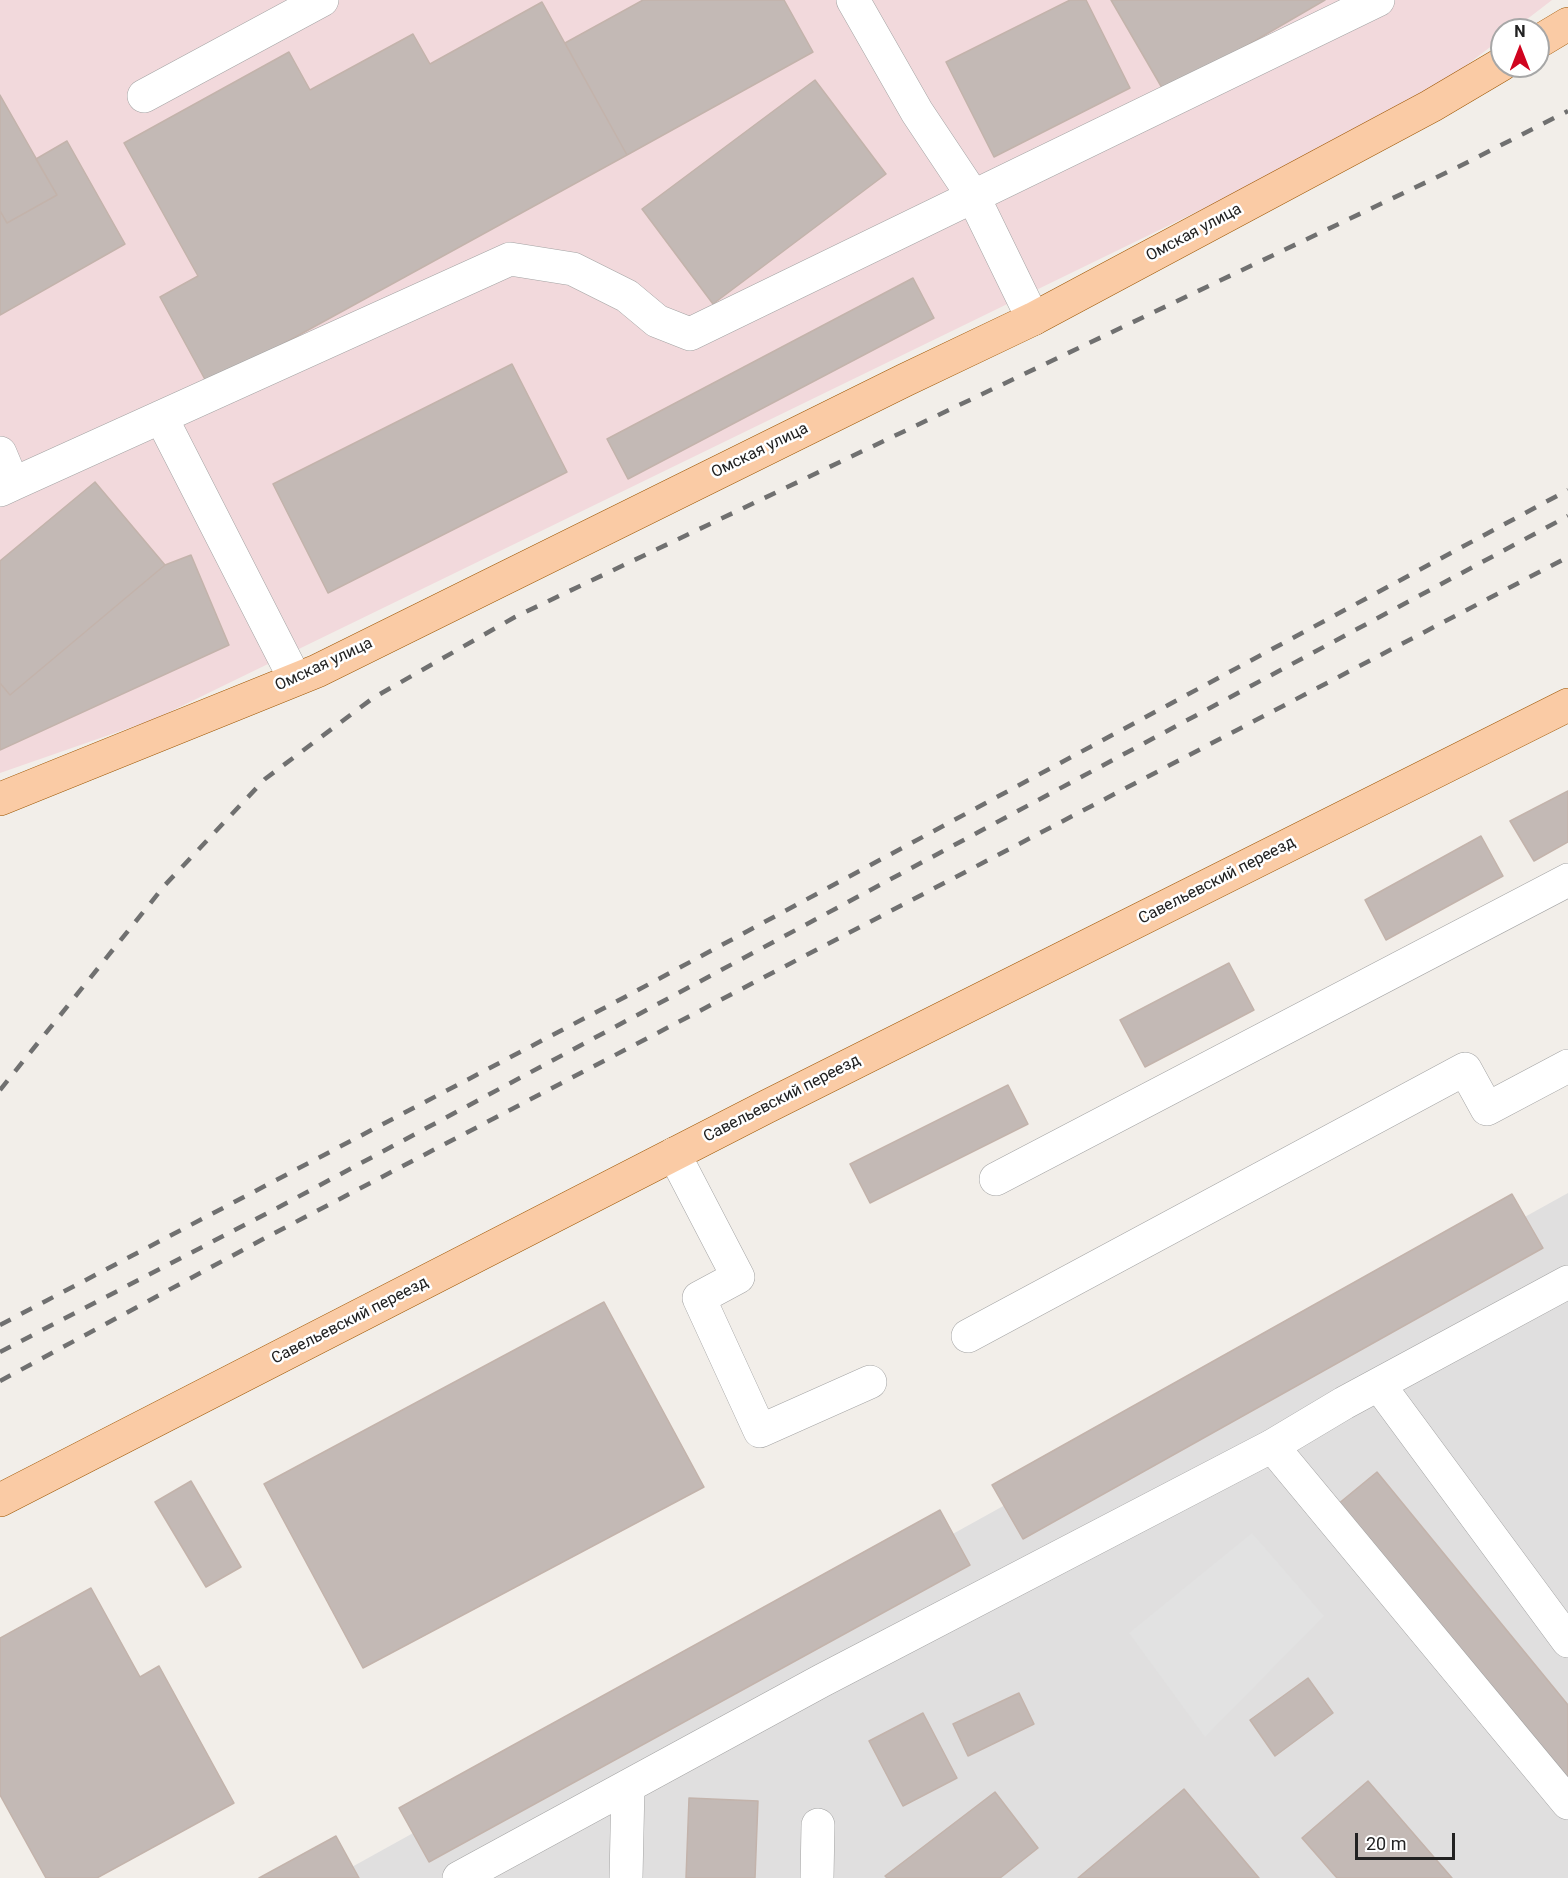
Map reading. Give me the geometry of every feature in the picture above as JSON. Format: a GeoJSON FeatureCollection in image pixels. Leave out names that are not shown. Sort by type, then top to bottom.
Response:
{"type":"FeatureCollection","features":[{"type":"Feature","properties":{"kind":"main road"},"geometry":{"type":"LineString","coordinates":[[1550,35],[1568,24]]}},
{"type":"Feature","properties":{"kind":"main road","name":"Омская улица"},"geometry":{"type":"LineString","coordinates":[[0,800],[296,680],[1033,319],[1431,106],[1490,71]]}},
{"type":"Feature","properties":{"kind":"main road","name":"Савельевский переезд"},"geometry":{"type":"LineString","coordinates":[[0,1500],[674,1154],[1568,705]]}},
{"type":"Feature","properties":{"kind":"street"},"geometry":{"type":"LineString","coordinates":[[144,96],[322,0]]}},
{"type":"Feature","properties":{"kind":"street"},"geometry":{"type":"LineString","coordinates":[[853,0],[916,112],[973,196],[1033,319]]}},
{"type":"Feature","properties":{"kind":"street"},"geometry":{"type":"LineString","coordinates":[[0,453],[6,487],[510,259],[573,269],[627,296],[657,321],[690,334],[1378,0]]}},
{"type":"Feature","properties":{"kind":"street"},"geometry":{"type":"LineString","coordinates":[[161,417],[296,680]]}},
{"type":"Feature","properties":{"kind":"street"},"geometry":{"type":"LineString","coordinates":[[996,1179],[1568,880]]}},
{"type":"Feature","properties":{"kind":"street"},"geometry":{"type":"LineString","coordinates":[[968,1336],[1465,1069],[1487,1108],[1568,1066]]}},
{"type":"Feature","properties":{"kind":"street"},"geometry":{"type":"LineString","coordinates":[[674,1154],[738,1277],[699,1298],[760,1431],[870,1382]]}},
{"type":"Feature","properties":{"kind":"street"},"geometry":{"type":"LineString","coordinates":[[459,1878],[821,1681],[1272,1446],[1344,1403],[1568,1282]]}},
{"type":"Feature","properties":{"kind":"street"},"geometry":{"type":"LineString","coordinates":[[1379,1385],[1568,1641]]}},
{"type":"Feature","properties":{"kind":"street"},"geometry":{"type":"LineString","coordinates":[[1272,1446],[1568,1803]]}},
{"type":"Feature","properties":{"kind":"street"},"geometry":{"type":"LineString","coordinates":[[626,1878],[628,1786]]}},
{"type":"Feature","properties":{"kind":"street"},"geometry":{"type":"LineString","coordinates":[[817,1878],[818,1825]]}},
{"type":"Feature","properties":{"kind":"shaded area"},"geometry":{"type":"Polygon","coordinates":[[[0,0],[1552,0],[1529,18],[1490,18],[1490,47],[1412,107],[155,719],[0,773],[0,0]]]}},
{"type":"Feature","properties":{"kind":"shaded area"},"geometry":{"type":"Polygon","coordinates":[[[1568,1193],[1568,1878],[332,1878],[1568,1193]]]}},
{"type":"Feature","properties":{"kind":"shaded area"},"geometry":{"type":"Polygon","coordinates":[[[1252,1533],[1324,1616],[1205,1737],[1129,1633],[1252,1533]]]}},
{"type":"Feature","properties":{"kind":"building"},"geometry":{"type":"Polygon","coordinates":[[[643,0],[784,0],[813,52],[627,155],[565,43],[643,0]]]}},
{"type":"Feature","properties":{"kind":"building"},"geometry":{"type":"Polygon","coordinates":[[[1070,0],[1086,0],[1130,88],[994,157],[946,62],[1070,0]]]}},
{"type":"Feature","properties":{"kind":"building"},"geometry":{"type":"Polygon","coordinates":[[[1111,0],[1325,0],[1165,93],[1111,0]]]}},
{"type":"Feature","properties":{"kind":"building"},"geometry":{"type":"Polygon","coordinates":[[[542,2],[627,155],[208,385],[160,297],[198,276],[124,143],[289,52],[310,90],[413,34],[430,64],[542,2]]]}},
{"type":"Feature","properties":{"kind":"building"},"geometry":{"type":"Polygon","coordinates":[[[815,80],[886,174],[713,304],[642,209],[815,80]]]}},
{"type":"Feature","properties":{"kind":"building"},"geometry":{"type":"Polygon","coordinates":[[[0,95],[57,195],[7,223],[0,211],[0,95]]]}},
{"type":"Feature","properties":{"kind":"building"},"geometry":{"type":"Polygon","coordinates":[[[67,141],[125,244],[0,315],[0,211],[7,223],[57,195],[36,159],[67,141]]]}},
{"type":"Feature","properties":{"kind":"building"},"geometry":{"type":"Polygon","coordinates":[[[913,278],[934,318],[628,479],[607,439],[913,278]]]}},
{"type":"Feature","properties":{"kind":"building"},"geometry":{"type":"Polygon","coordinates":[[[512,364],[567,472],[328,593],[273,484],[512,364]]]}},
{"type":"Feature","properties":{"kind":"building"},"geometry":{"type":"Polygon","coordinates":[[[95,482],[165,565],[10,695],[0,683],[0,561],[95,482]]]}},
{"type":"Feature","properties":{"kind":"building"},"geometry":{"type":"Polygon","coordinates":[[[191,555],[229,645],[0,750],[0,683],[10,695],[165,565],[191,555]]]}},
{"type":"Feature","properties":{"kind":"building"},"geometry":{"type":"Polygon","coordinates":[[[1568,791],[1568,842],[1534,861],[1510,821],[1568,791]]]}},
{"type":"Feature","properties":{"kind":"building"},"geometry":{"type":"Polygon","coordinates":[[[1481,836],[1503,876],[1386,940],[1365,900],[1481,836]]]}},
{"type":"Feature","properties":{"kind":"building"},"geometry":{"type":"Polygon","coordinates":[[[1229,963],[1254,1010],[1145,1067],[1120,1020],[1229,963]]]}},
{"type":"Feature","properties":{"kind":"building"},"geometry":{"type":"Polygon","coordinates":[[[1008,1085],[1028,1124],[870,1203],[850,1164],[1008,1085]]]}},
{"type":"Feature","properties":{"kind":"building"},"geometry":{"type":"Polygon","coordinates":[[[1512,1194],[1543,1248],[1023,1539],[992,1485],[1512,1194]]]}},
{"type":"Feature","properties":{"kind":"building"},"geometry":{"type":"Polygon","coordinates":[[[604,1302],[704,1487],[363,1668],[264,1484],[604,1302]]]}},
{"type":"Feature","properties":{"kind":"building"},"geometry":{"type":"Polygon","coordinates":[[[1377,1472],[1568,1705],[1568,1799],[1332,1509],[1377,1472]]]}},
{"type":"Feature","properties":{"kind":"building"},"geometry":{"type":"Polygon","coordinates":[[[191,1481],[241,1567],[206,1587],[155,1502],[191,1481]]]}},
{"type":"Feature","properties":{"kind":"building"},"geometry":{"type":"Polygon","coordinates":[[[940,1510],[970,1565],[429,1862],[399,1808],[940,1510]]]}},
{"type":"Feature","properties":{"kind":"building"},"geometry":{"type":"Polygon","coordinates":[[[91,1588],[140,1677],[159,1666],[234,1803],[97,1878],[46,1878],[0,1795],[0,1638],[91,1588]]]}},
{"type":"Feature","properties":{"kind":"building"},"geometry":{"type":"Polygon","coordinates":[[[1308,1678],[1333,1713],[1275,1756],[1250,1720],[1308,1678]]]}},
{"type":"Feature","properties":{"kind":"building"},"geometry":{"type":"Polygon","coordinates":[[[1019,1693],[1034,1724],[968,1756],[953,1724],[1019,1693]]]}},
{"type":"Feature","properties":{"kind":"building"},"geometry":{"type":"Polygon","coordinates":[[[923,1713],[957,1778],[903,1806],[869,1741],[923,1713]]]}},
{"type":"Feature","properties":{"kind":"building"},"geometry":{"type":"Polygon","coordinates":[[[1368,1781],[1452,1878],[1337,1878],[1302,1838],[1368,1781]]]}},
{"type":"Feature","properties":{"kind":"building"},"geometry":{"type":"Polygon","coordinates":[[[1184,1789],[1259,1878],[1078,1878],[1184,1789]]]}},
{"type":"Feature","properties":{"kind":"building"},"geometry":{"type":"Polygon","coordinates":[[[995,1792],[1038,1848],[1000,1878],[887,1878],[885,1876],[995,1792]]]}},
{"type":"Feature","properties":{"kind":"building"},"geometry":{"type":"Polygon","coordinates":[[[689,1798],[758,1801],[755,1878],[686,1878],[689,1798]]]}},
{"type":"Feature","properties":{"kind":"building"},"geometry":{"type":"Polygon","coordinates":[[[336,1836],[359,1878],[259,1878],[336,1836]]]}},
{"type":"Feature","properties":{"kind":"railway"},"geometry":{"type":"LineString","coordinates":[[0,1090],[165,885],[265,779],[373,698],[515,617],[1458,167],[1568,111]]}},
{"type":"Feature","properties":{"kind":"railway"},"geometry":{"type":"LineString","coordinates":[[0,1325],[625,997],[1568,490]]}},
{"type":"Feature","properties":{"kind":"railway"},"geometry":{"type":"LineString","coordinates":[[0,1352],[281,1206],[1568,516]]}},
{"type":"Feature","properties":{"kind":"railway"},"geometry":{"type":"LineString","coordinates":[[0,1381],[267,1237],[1568,557]]}}]}
